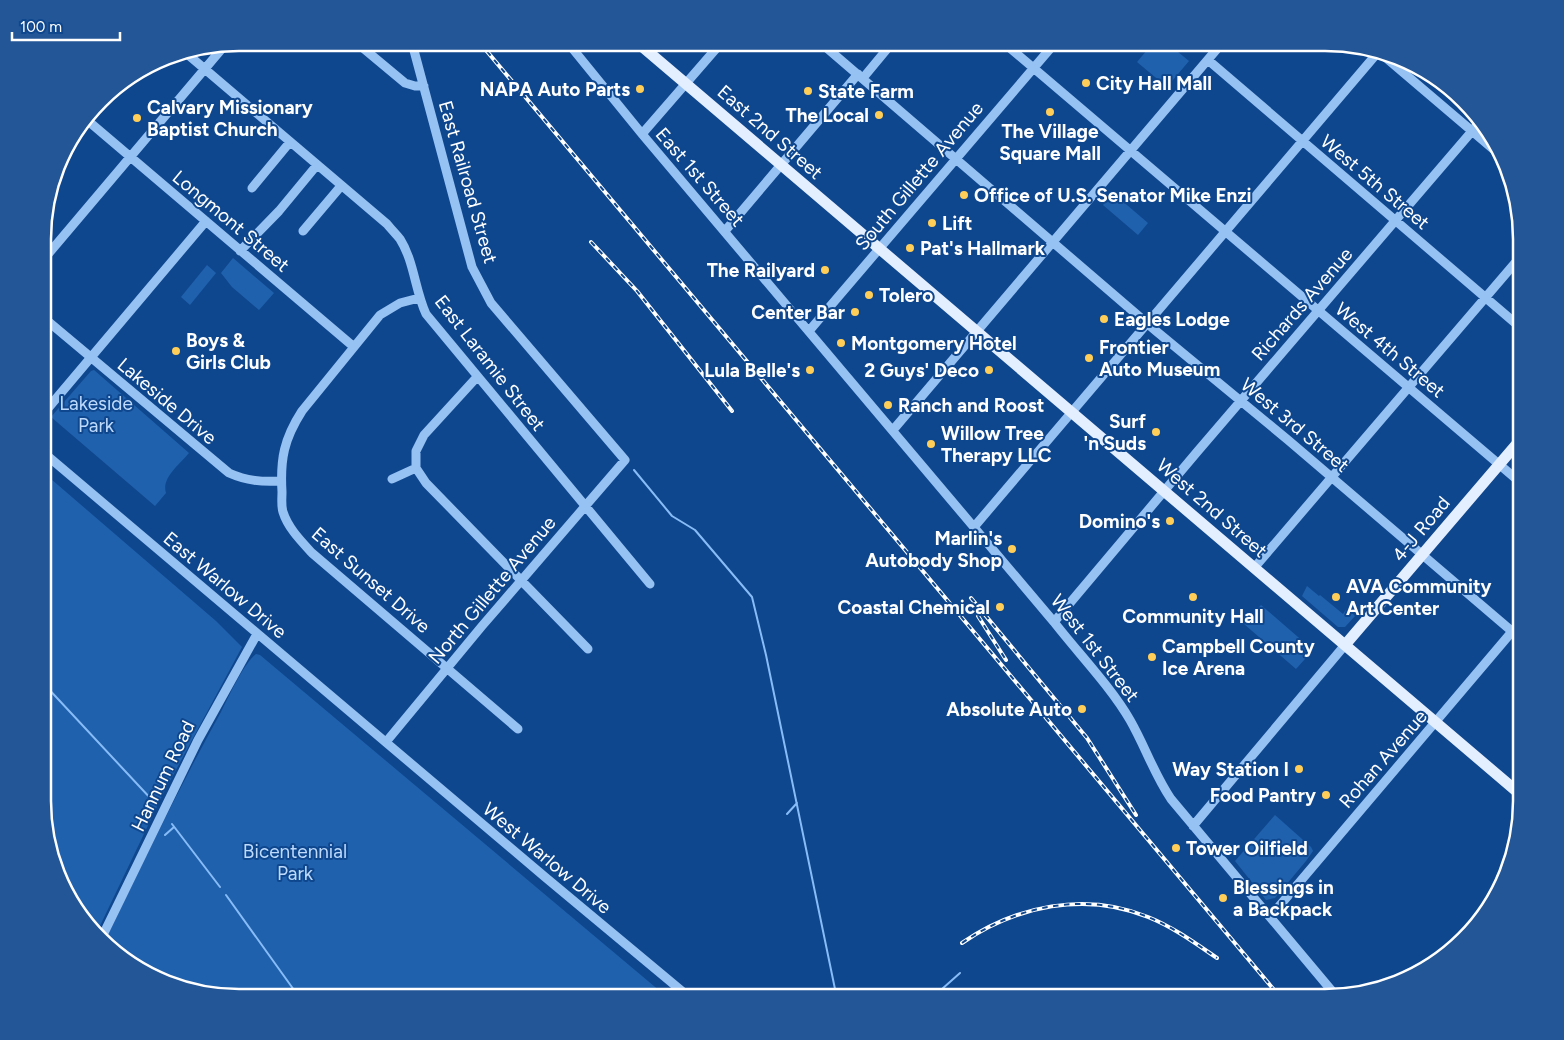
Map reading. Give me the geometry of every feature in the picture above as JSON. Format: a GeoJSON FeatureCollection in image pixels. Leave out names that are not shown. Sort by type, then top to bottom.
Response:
{"type":"FeatureCollection","features":[{"type":"Feature","properties":{"kind":"main road","name":"East 2nd Street"},"geometry":{"type":"LineString","coordinates":[[649,51],[879,248]]}},
{"type":"Feature","properties":{"kind":"main road","name":"West 2nd Street"},"geometry":{"type":"LineString","coordinates":[[879,248],[1513,788]]}},
{"type":"Feature","properties":{"kind":"main road","name":"4-J Road"},"geometry":{"type":"LineString","coordinates":[[1345,645],[1513,448]]}},
{"type":"Feature","properties":{"kind":"street"},"geometry":{"type":"LineString","coordinates":[[368,51],[405,83],[424,86]]}},
{"type":"Feature","properties":{"kind":"street","name":"East Railroad Street"},"geometry":{"type":"LineString","coordinates":[[414,51],[472,267],[491,303],[625,460]]}},
{"type":"Feature","properties":{"kind":"street","name":"East 1st Street"},"geometry":{"type":"LineString","coordinates":[[575,51],[642,134],[809,331]]}},
{"type":"Feature","properties":{"kind":"street"},"geometry":{"type":"LineString","coordinates":[[642,134],[713,51]]}},
{"type":"Feature","properties":{"kind":"street","name":"West 3rd Street"},"geometry":{"type":"LineString","coordinates":[[831,51],[1147,323],[1241,400],[1512,632]]}},
{"type":"Feature","properties":{"kind":"street"},"geometry":{"type":"LineString","coordinates":[[725,231],[781,165],[884,51]]}},
{"type":"Feature","properties":{"kind":"street","name":"West 4th Street"},"geometry":{"type":"LineString","coordinates":[[1014,51],[1513,476]]}},
{"type":"Feature","properties":{"kind":"street","name":"South Gillette Avenue"},"geometry":{"type":"LineString","coordinates":[[809,331],[1047,51]]}},
{"type":"Feature","properties":{"kind":"street"},"geometry":{"type":"LineString","coordinates":[[893,430],[1054,243],[1215,51]]}},
{"type":"Feature","properties":{"kind":"street"},"geometry":{"type":"LineString","coordinates":[[51,251],[219,53]]}},
{"type":"Feature","properties":{"kind":"street","name":"East Laramie Street"},"geometry":{"type":"LineString","coordinates":[[191,58],[387,224],[399,239],[408,255],[419,298],[426,314],[650,584]]}},
{"type":"Feature","properties":{"kind":"street"},"geometry":{"type":"LineString","coordinates":[[974,527],[1373,58]]}},
{"type":"Feature","properties":{"kind":"street","name":"West 5th Street"},"geometry":{"type":"LineString","coordinates":[[1208,60],[1513,321]]}},
{"type":"Feature","properties":{"kind":"street"},"geometry":{"type":"LineString","coordinates":[[1396,65],[1487,144]]}},
{"type":"Feature","properties":{"kind":"street","name":"Longmont Street"},"geometry":{"type":"LineString","coordinates":[[91,124],[354,347]]}},
{"type":"Feature","properties":{"kind":"street","name":"Richards Avenue"},"geometry":{"type":"LineString","coordinates":[[1054,622],[1241,400],[1475,127]]}},
{"type":"Feature","properties":{"kind":"street"},"geometry":{"type":"LineString","coordinates":[[252,188],[290,142]]}},
{"type":"Feature","properties":{"kind":"street"},"geometry":{"type":"LineString","coordinates":[[240,251],[279,211],[317,165]]}},
{"type":"Feature","properties":{"kind":"street"},"geometry":{"type":"LineString","coordinates":[[303,231],[341,186]]}},
{"type":"Feature","properties":{"kind":"street"},"geometry":{"type":"LineString","coordinates":[[51,405],[206,221]]}},
{"type":"Feature","properties":{"kind":"street"},"geometry":{"type":"LineString","coordinates":[[1254,568],[1513,265]]}},
{"type":"Feature","properties":{"kind":"street","name":"East Sunset Drive"},"geometry":{"type":"LineString","coordinates":[[419,298],[400,303],[380,315],[302,411],[292,427],[284,446],[281,462],[282,511],[294,533],[312,553],[518,729]]}},
{"type":"Feature","properties":{"kind":"street","name":"Lakeside Drive"},"geometry":{"type":"LineString","coordinates":[[51,324],[216,464],[230,473],[250,480],[263,482],[281,481]]}},
{"type":"Feature","properties":{"kind":"street","name":"West 1st Street"},"geometry":{"type":"LineString","coordinates":[[809,331],[1054,622],[1118,701],[1130,720],[1163,788],[1330,989]]}},
{"type":"Feature","properties":{"kind":"street"},"geometry":{"type":"LineString","coordinates":[[477,377],[424,435],[416,451],[416,468],[426,483],[588,649]]}},
{"type":"Feature","properties":{"kind":"street","name":"East Warlow Drive"},"geometry":{"type":"LineString","coordinates":[[51,459],[386,742]]}},
{"type":"Feature","properties":{"kind":"street","name":"North Gillette Avenue"},"geometry":{"type":"LineString","coordinates":[[386,742],[520,581],[625,460]]}},
{"type":"Feature","properties":{"kind":"street"},"geometry":{"type":"LineString","coordinates":[[392,479],[416,468]]}},
{"type":"Feature","properties":{"kind":"street","name":"Rohan Avenue"},"geometry":{"type":"LineString","coordinates":[[1270,917],[1512,632]]}},
{"type":"Feature","properties":{"kind":"street","name":"Hannum Road"},"geometry":{"type":"LineString","coordinates":[[104,932],[198,740],[258,634]]}},
{"type":"Feature","properties":{"kind":"street","name":"4-J Road"},"geometry":{"type":"LineString","coordinates":[[1193,826],[1345,645]]}},
{"type":"Feature","properties":{"kind":"street","name":"West Warlow Drive"},"geometry":{"type":"LineString","coordinates":[[386,742],[679,989]]}},
{"type":"Feature","properties":{"kind":"green space"},"geometry":{"type":"Polygon","coordinates":[[[1146,51],[1177,51],[1189,61],[1167,87],[1137,62],[1146,51]]]}},
{"type":"Feature","properties":{"kind":"green space"},"geometry":{"type":"Polygon","coordinates":[[[1113,193],[1148,223],[1138,235],[1103,205],[1113,193]]]}},
{"type":"Feature","properties":{"kind":"green space"},"geometry":{"type":"Polygon","coordinates":[[[233,258],[274,293],[259,310],[232,287],[221,273],[233,258]]]}},
{"type":"Feature","properties":{"kind":"green space"},"geometry":{"type":"Polygon","coordinates":[[[207,265],[216,273],[190,305],[181,297],[207,265]]]}},
{"type":"Feature","properties":{"kind":"green space","name":"Lakeside Park"},"geometry":{"type":"Polygon","coordinates":[[[94,370],[189,453],[169,477],[165,487],[166,493],[155,506],[51,417],[91,371],[94,370]]]}},
{"type":"Feature","properties":{"kind":"green space"},"geometry":{"type":"Polygon","coordinates":[[[51,479],[216,621],[242,647],[163,794],[100,927],[76,895],[61,862],[53,826],[51,801],[51,479]]]}},
{"type":"Feature","properties":{"kind":"green space"},"geometry":{"type":"Polygon","coordinates":[[[1307,586],[1343,614],[1347,608],[1355,616],[1345,627],[1338,627],[1302,596],[1307,586]]]}},
{"type":"Feature","properties":{"kind":"green space"},"geometry":{"type":"Polygon","coordinates":[[[1261,605],[1313,650],[1296,669],[1244,624],[1261,605]]]}},
{"type":"Feature","properties":{"kind":"green space","name":"Bicentennial Park"},"geometry":{"type":"Polygon","coordinates":[[[256,654],[260,655],[657,989],[239,989],[214,987],[178,979],[145,964],[115,942],[108,936],[191,768],[237,681],[256,654]]]}},
{"type":"Feature","properties":{"kind":"green space"},"geometry":{"type":"Polygon","coordinates":[[[1275,815],[1311,847],[1313,851],[1275,898],[1266,900],[1235,861],[1275,815]]]}},
{"type":"Feature","properties":{"kind":"waterway"},"geometry":{"type":"LineString","coordinates":[[634,470],[672,516],[695,530],[752,597],[766,655],[835,989]]}},
{"type":"Feature","properties":{"kind":"waterway"},"geometry":{"type":"LineString","coordinates":[[51,692],[153,801]]}},
{"type":"Feature","properties":{"kind":"waterway"},"geometry":{"type":"LineString","coordinates":[[787,814],[797,803]]}},
{"type":"Feature","properties":{"kind":"waterway"},"geometry":{"type":"LineString","coordinates":[[172,824],[220,887]]}},
{"type":"Feature","properties":{"kind":"waterway"},"geometry":{"type":"LineString","coordinates":[[165,835],[174,827]]}},
{"type":"Feature","properties":{"kind":"waterway"},"geometry":{"type":"LineString","coordinates":[[226,895],[293,989]]}},
{"type":"Feature","properties":{"kind":"waterway"},"geometry":{"type":"LineString","coordinates":[[942,989],[960,973]]}},
{"type":"Feature","properties":{"kind":"railway"},"geometry":{"type":"LineString","coordinates":[[487,51],[1273,989]]}},
{"type":"Feature","properties":{"kind":"railway"},"geometry":{"type":"LineString","coordinates":[[591,242],[637,291],[732,411]]}},
{"type":"Feature","properties":{"kind":"railway"},"geometry":{"type":"LineString","coordinates":[[971,598],[1087,738],[1136,815]]}},
{"type":"Feature","properties":{"kind":"railway"},"geometry":{"type":"LineString","coordinates":[[978,616],[1006,660]]}},
{"type":"Feature","properties":{"kind":"railway"},"geometry":{"type":"LineString","coordinates":[[962,943],[983,930],[1028,912],[1052,906],[1100,905],[1124,909],[1157,921],[1217,958]]}},
{"type":"Feature","properties":{"kind":"place","name":"City Hall Mall"},"geometry":{"type":"Point","coordinates":[1086,83]}},
{"type":"Feature","properties":{"kind":"place","name":"NAPA Auto Parts"},"geometry":{"type":"Point","coordinates":[640,89]}},
{"type":"Feature","properties":{"kind":"place","name":"State Farm"},"geometry":{"type":"Point","coordinates":[808,91]}},
{"type":"Feature","properties":{"kind":"place","name":"The Village Square Mall"},"geometry":{"type":"Point","coordinates":[1050,112]}},
{"type":"Feature","properties":{"kind":"place","name":"The Local"},"geometry":{"type":"Point","coordinates":[879,115]}},
{"type":"Feature","properties":{"kind":"place","name":"Calvary Missionary Baptist Church"},"geometry":{"type":"Point","coordinates":[137,118]}},
{"type":"Feature","properties":{"kind":"place","name":"Office of U.S. Senator Mike Enzi"},"geometry":{"type":"Point","coordinates":[964,195]}},
{"type":"Feature","properties":{"kind":"place","name":"Lift"},"geometry":{"type":"Point","coordinates":[932,223]}},
{"type":"Feature","properties":{"kind":"place","name":"Pat's Hallmark"},"geometry":{"type":"Point","coordinates":[910,248]}},
{"type":"Feature","properties":{"kind":"place","name":"The Railyard"},"geometry":{"type":"Point","coordinates":[825,270]}},
{"type":"Feature","properties":{"kind":"place","name":"Tolero"},"geometry":{"type":"Point","coordinates":[869,295]}},
{"type":"Feature","properties":{"kind":"place","name":"Center Bar"},"geometry":{"type":"Point","coordinates":[855,312]}},
{"type":"Feature","properties":{"kind":"place","name":"Eagles Lodge"},"geometry":{"type":"Point","coordinates":[1104,319]}},
{"type":"Feature","properties":{"kind":"place","name":"Montgomery Hotel"},"geometry":{"type":"Point","coordinates":[841,343]}},
{"type":"Feature","properties":{"kind":"place","name":"Boys & Girls Club"},"geometry":{"type":"Point","coordinates":[176,351]}},
{"type":"Feature","properties":{"kind":"place","name":"Frontier Auto Museum"},"geometry":{"type":"Point","coordinates":[1089,358]}},
{"type":"Feature","properties":{"kind":"place","name":"Lula Belle's"},"geometry":{"type":"Point","coordinates":[810,370]}},
{"type":"Feature","properties":{"kind":"place","name":"2 Guys' Deco"},"geometry":{"type":"Point","coordinates":[989,370]}},
{"type":"Feature","properties":{"kind":"place","name":"Ranch and Roost"},"geometry":{"type":"Point","coordinates":[888,405]}},
{"type":"Feature","properties":{"kind":"place","name":"Surf 'n Suds"},"geometry":{"type":"Point","coordinates":[1156,432]}},
{"type":"Feature","properties":{"kind":"place","name":"Willow Tree Therapy LLC"},"geometry":{"type":"Point","coordinates":[931,444]}},
{"type":"Feature","properties":{"kind":"place","name":"Domino's"},"geometry":{"type":"Point","coordinates":[1170,521]}},
{"type":"Feature","properties":{"kind":"place","name":"Marlin's Autobody Shop"},"geometry":{"type":"Point","coordinates":[1012,549]}},
{"type":"Feature","properties":{"kind":"place","name":"Community Hall"},"geometry":{"type":"Point","coordinates":[1193,597]}},
{"type":"Feature","properties":{"kind":"place","name":"AVA Community Art Center"},"geometry":{"type":"Point","coordinates":[1336,597]}},
{"type":"Feature","properties":{"kind":"place","name":"Coastal Chemical"},"geometry":{"type":"Point","coordinates":[1000,607]}},
{"type":"Feature","properties":{"kind":"place","name":"Campbell County Ice Arena"},"geometry":{"type":"Point","coordinates":[1152,657]}},
{"type":"Feature","properties":{"kind":"place","name":"Absolute Auto"},"geometry":{"type":"Point","coordinates":[1082,709]}},
{"type":"Feature","properties":{"kind":"place","name":"Way Station I"},"geometry":{"type":"Point","coordinates":[1299,769]}},
{"type":"Feature","properties":{"kind":"place","name":"Food Pantry"},"geometry":{"type":"Point","coordinates":[1326,795]}},
{"type":"Feature","properties":{"kind":"place","name":"Tower Oilfield"},"geometry":{"type":"Point","coordinates":[1176,848]}},
{"type":"Feature","properties":{"kind":"place","name":"Blessings in a Backpack"},"geometry":{"type":"Point","coordinates":[1223,898]}}]}
